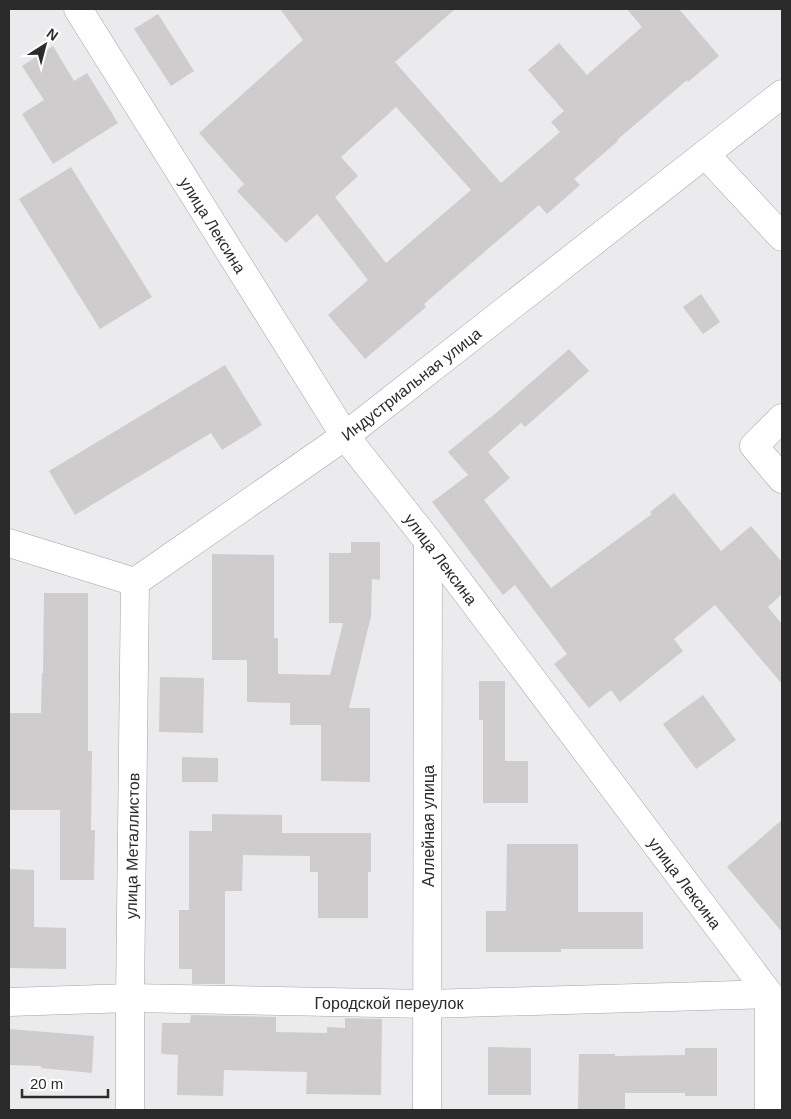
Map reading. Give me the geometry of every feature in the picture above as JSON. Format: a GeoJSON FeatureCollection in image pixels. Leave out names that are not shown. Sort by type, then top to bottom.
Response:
{"type":"FeatureCollection","features":[{"type":"Feature","properties":{"kind":"street","name":"улица Лексина"},"geometry":{"type":"LineString","coordinates":[[78,9],[345,436],[428,541],[768,994]]}},
{"type":"Feature","properties":{"kind":"street","name":"Индустриальная улица"},"geometry":{"type":"LineString","coordinates":[[135,582],[345,436],[782,94]]}},
{"type":"Feature","properties":{"kind":"street"},"geometry":{"type":"LineString","coordinates":[[705,154],[782,237]]}},
{"type":"Feature","properties":{"kind":"street"},"geometry":{"type":"LineString","coordinates":[[782,418],[754,446],[782,479]]}},
{"type":"Feature","properties":{"kind":"street","name":"Аллейная улица"},"geometry":{"type":"LineString","coordinates":[[427,1110],[428,541]]}},
{"type":"Feature","properties":{"kind":"street"},"geometry":{"type":"LineString","coordinates":[[9,543],[135,582]]}},
{"type":"Feature","properties":{"kind":"street","name":"улица Металлистов"},"geometry":{"type":"LineString","coordinates":[[130,1110],[135,582]]}},
{"type":"Feature","properties":{"kind":"street"},"geometry":{"type":"LineString","coordinates":[[768,994],[769,1110]]}},
{"type":"Feature","properties":{"kind":"street","name":"Городской переулок"},"geometry":{"type":"LineString","coordinates":[[9,1002],[130,998],[428,1004],[768,994]]}},
{"type":"Feature","properties":{"kind":"building"},"geometry":{"type":"Polygon","coordinates":[[[280,9],[455,9],[395,62],[501,183],[560,132],[551,122],[564,111],[528,70],[559,43],[587,75],[642,27],[627,9],[679,9],[719,56],[688,82],[687,80],[574,179],[580,185],[547,214],[539,205],[424,304],[426,307],[365,359],[328,315],[368,280],[317,214],[286,243],[237,191],[244,184],[199,133],[303,40],[280,9]],[[396,107],[341,157],[358,176],[335,197],[386,263],[471,190],[396,107]]]}},
{"type":"Feature","properties":{"kind":"building"},"geometry":{"type":"Polygon","coordinates":[[[158,14],[194,71],[171,86],[134,29],[158,14]]]}},
{"type":"Feature","properties":{"kind":"building"},"geometry":{"type":"Polygon","coordinates":[[[53,46],[74,81],[87,73],[118,123],[53,164],[22,114],[44,100],[22,66],[53,46]]]}},
{"type":"Feature","properties":{"kind":"building"},"geometry":{"type":"Polygon","coordinates":[[[71,167],[152,297],[100,329],[19,199],[71,167]]]}},
{"type":"Feature","properties":{"kind":"building"},"geometry":{"type":"Polygon","coordinates":[[[701,294],[720,322],[703,334],[683,307],[701,294]]]}},
{"type":"Feature","properties":{"kind":"building"},"geometry":{"type":"Polygon","coordinates":[[[569,349],[589,371],[525,427],[521,423],[488,452],[510,478],[484,500],[551,588],[652,514],[650,512],[674,493],[721,551],[751,526],[782,562],[782,594],[768,607],[782,624],[782,684],[715,605],[674,639],[683,651],[620,702],[611,690],[589,708],[554,664],[567,654],[515,585],[503,595],[432,502],[468,475],[448,452],[569,349]]]}},
{"type":"Feature","properties":{"kind":"building"},"geometry":{"type":"Polygon","coordinates":[[[225,365],[262,425],[222,450],[211,433],[75,515],[49,471],[225,365]]]}},
{"type":"Feature","properties":{"kind":"building"},"geometry":{"type":"Polygon","coordinates":[[[351,542],[380,542],[380,580],[372,579],[371,616],[349,708],[370,708],[370,782],[321,781],[321,725],[290,725],[290,703],[247,702],[247,660],[212,660],[212,554],[274,555],[274,638],[278,638],[278,674],[330,675],[343,623],[329,623],[329,553],[351,553],[351,542]]]}},
{"type":"Feature","properties":{"kind":"building"},"geometry":{"type":"Polygon","coordinates":[[[44,593],[88,593],[88,751],[92,751],[91,830],[95,830],[94,880],[60,880],[60,810],[9,810],[9,713],[41,713],[44,593]]]}},
{"type":"Feature","properties":{"kind":"building"},"geometry":{"type":"Polygon","coordinates":[[[160,677],[204,678],[203,733],[159,732],[160,677]]]}},
{"type":"Feature","properties":{"kind":"building"},"geometry":{"type":"Polygon","coordinates":[[[479,681],[505,681],[505,761],[528,761],[528,803],[483,803],[483,720],[479,720],[479,681]]]}},
{"type":"Feature","properties":{"kind":"building"},"geometry":{"type":"Polygon","coordinates":[[[703,695],[736,740],[696,769],[663,724],[703,695]]]}},
{"type":"Feature","properties":{"kind":"building"},"geometry":{"type":"Polygon","coordinates":[[[182,757],[218,758],[218,782],[182,782],[182,757]]]}},
{"type":"Feature","properties":{"kind":"building"},"geometry":{"type":"Polygon","coordinates":[[[212,814],[282,815],[282,833],[371,833],[371,872],[368,872],[368,918],[318,918],[318,872],[310,872],[310,856],[243,855],[242,891],[225,891],[225,984],[192,984],[192,969],[179,969],[179,910],[189,910],[189,831],[212,831],[212,814]]]}},
{"type":"Feature","properties":{"kind":"building"},"geometry":{"type":"Polygon","coordinates":[[[782,820],[782,932],[727,867],[782,820]]]}},
{"type":"Feature","properties":{"kind":"building"},"geometry":{"type":"Polygon","coordinates":[[[507,844],[578,844],[578,912],[643,912],[643,949],[561,949],[561,952],[486,952],[486,911],[506,911],[507,844]]]}},
{"type":"Feature","properties":{"kind":"building"},"geometry":{"type":"Polygon","coordinates":[[[9,869],[34,870],[34,927],[66,928],[66,969],[9,968],[9,869]]]}},
{"type":"Feature","properties":{"kind":"building"},"geometry":{"type":"Polygon","coordinates":[[[191,1015],[276,1017],[276,1032],[327,1033],[327,1027],[345,1028],[345,1018],[382,1019],[381,1095],[306,1094],[307,1072],[224,1070],[223,1096],[177,1095],[178,1055],[161,1054],[162,1023],[190,1023],[191,1015]]]}},
{"type":"Feature","properties":{"kind":"building"},"geometry":{"type":"Polygon","coordinates":[[[9,1029],[94,1036],[92,1073],[41,1068],[41,1066],[9,1065],[9,1029]]]}},
{"type":"Feature","properties":{"kind":"building"},"geometry":{"type":"Polygon","coordinates":[[[488,1047],[531,1048],[531,1095],[488,1095],[488,1047]]]}},
{"type":"Feature","properties":{"kind":"building"},"geometry":{"type":"Polygon","coordinates":[[[685,1048],[717,1048],[717,1096],[685,1096],[685,1093],[625,1093],[625,1110],[578,1110],[579,1054],[615,1054],[615,1056],[685,1055],[685,1048]]]}}]}
